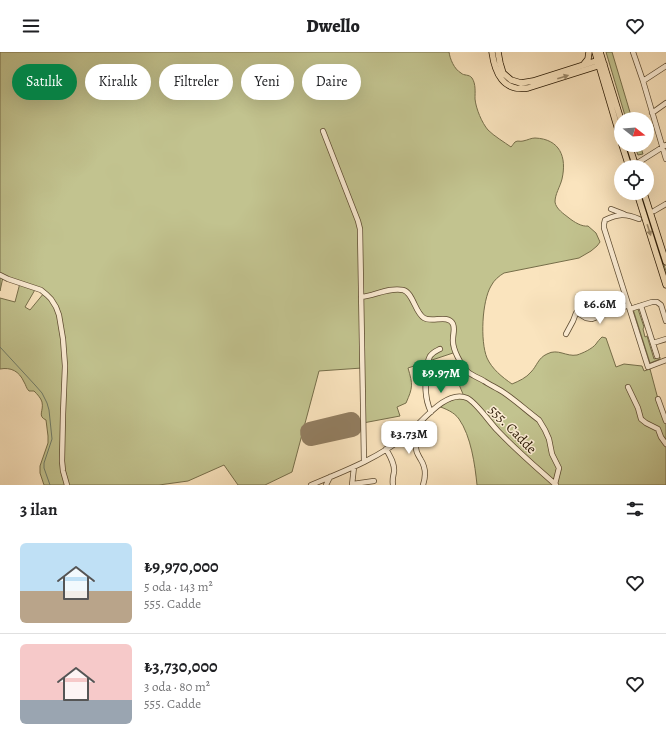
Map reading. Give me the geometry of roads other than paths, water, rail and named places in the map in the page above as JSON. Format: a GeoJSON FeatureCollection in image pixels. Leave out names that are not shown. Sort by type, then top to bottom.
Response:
{"type":"FeatureCollection","features":[{"type":"Feature","properties":{"kind":"main road"},"geometry":{"type":"LineString","coordinates":[[492,52],[495,67],[500,78],[509,86],[518,88],[528,88],[600,62]]}},
{"type":"Feature","properties":{"kind":"main road"},"geometry":{"type":"LineString","coordinates":[[498,52],[503,72],[510,79],[519,82],[533,81],[584,65],[600,62]]}},
{"type":"Feature","properties":{"kind":"main road"},"geometry":{"type":"LineString","coordinates":[[584,65],[588,59],[589,52]]}},
{"type":"Feature","properties":{"kind":"main road"},"geometry":{"type":"LineString","coordinates":[[594,52],[600,62],[618,112]]}},
{"type":"Feature","properties":{"kind":"main road"},"geometry":{"type":"LineString","coordinates":[[600,52],[600,62],[614,114]]}},
{"type":"Feature","properties":{"kind":"main road"},"geometry":{"type":"LineString","coordinates":[[639,200],[666,285]]}},
{"type":"Feature","properties":{"kind":"main road"},"geometry":{"type":"LineString","coordinates":[[646,200],[666,262]]}},
{"type":"Feature","properties":{"kind":"street"},"geometry":{"type":"LineString","coordinates":[[633,52],[652,112]]}},
{"type":"Feature","properties":{"kind":"street"},"geometry":{"type":"LineString","coordinates":[[643,81],[666,66]]}},
{"type":"Feature","properties":{"kind":"street"},"geometry":{"type":"LineString","coordinates":[[654,112],[666,104]]}},
{"type":"Feature","properties":{"kind":"street"},"geometry":{"type":"LineString","coordinates":[[654,118],[664,146],[666,159]]}},
{"type":"Feature","properties":{"kind":"street"},"geometry":{"type":"LineString","coordinates":[[323,131],[358,220],[360,229],[364,462]]}},
{"type":"Feature","properties":{"kind":"street"},"geometry":{"type":"LineString","coordinates":[[643,160],[664,146]]}},
{"type":"Feature","properties":{"kind":"street"},"geometry":{"type":"LineString","coordinates":[[654,211],[666,204]]}},
{"type":"Feature","properties":{"kind":"street"},"geometry":{"type":"LineString","coordinates":[[611,209],[639,219]]}},
{"type":"Feature","properties":{"kind":"street"},"geometry":{"type":"LineString","coordinates":[[625,214],[614,216],[604,221],[613,258],[648,367],[666,360]]}},
{"type":"Feature","properties":{"kind":"street"},"geometry":{"type":"LineString","coordinates":[[0,275],[34,287],[47,295],[56,307],[59,315],[65,366],[62,414],[62,460],[67,485]]}},
{"type":"Feature","properties":{"kind":"street"},"geometry":{"type":"LineString","coordinates":[[361,297],[382,291],[403,290],[408,293],[423,318],[427,320],[443,319],[452,322],[454,329],[454,346],[458,358],[469,373],[505,393],[539,420],[543,426],[549,439],[552,454],[559,468],[555,485]]}},
{"type":"Feature","properties":{"kind":"street"},"geometry":{"type":"LineString","coordinates":[[566,334],[576,313],[592,319],[629,307],[641,306],[652,302],[658,302],[661,305],[666,320]]}},
{"type":"Feature","properties":{"kind":"street"},"geometry":{"type":"LineString","coordinates":[[641,306],[657,356]]}},
{"type":"Feature","properties":{"kind":"street"},"geometry":{"type":"LineString","coordinates":[[653,343],[666,339]]}},
{"type":"Feature","properties":{"kind":"street"},"geometry":{"type":"LineString","coordinates":[[431,412],[426,399],[426,376],[429,358],[435,351],[440,349]]}},
{"type":"Feature","properties":{"kind":"street"},"geometry":{"type":"LineString","coordinates":[[628,387],[643,422],[658,429],[666,444]]}},
{"type":"Feature","properties":{"kind":"street","name":"555. Cadde"},"geometry":{"type":"LineString","coordinates":[[311,485],[364,462],[407,434],[448,399],[462,396],[474,402],[496,429],[555,485]]}},
{"type":"Feature","properties":{"kind":"street"},"geometry":{"type":"LineString","coordinates":[[658,399],[666,422]]}},
{"type":"Feature","properties":{"kind":"street"},"geometry":{"type":"LineString","coordinates":[[417,425],[416,448],[425,472],[423,485]]}},
{"type":"Feature","properties":{"kind":"street"},"geometry":{"type":"LineString","coordinates":[[386,449],[394,465],[392,479],[393,485]]}},
{"type":"Feature","properties":{"kind":"street"},"geometry":{"type":"LineString","coordinates":[[354,466],[352,484],[374,480]]}},
{"type":"Feature","properties":{"kind":"street"},"geometry":{"type":"LineString","coordinates":[[326,485],[330,477]]}},
{"type":"Feature","properties":{"kind":"waterway"},"geometry":{"type":"LineString","coordinates":[[0,347],[42,393],[47,403],[52,439],[44,463],[44,468],[50,485]]}}]}
